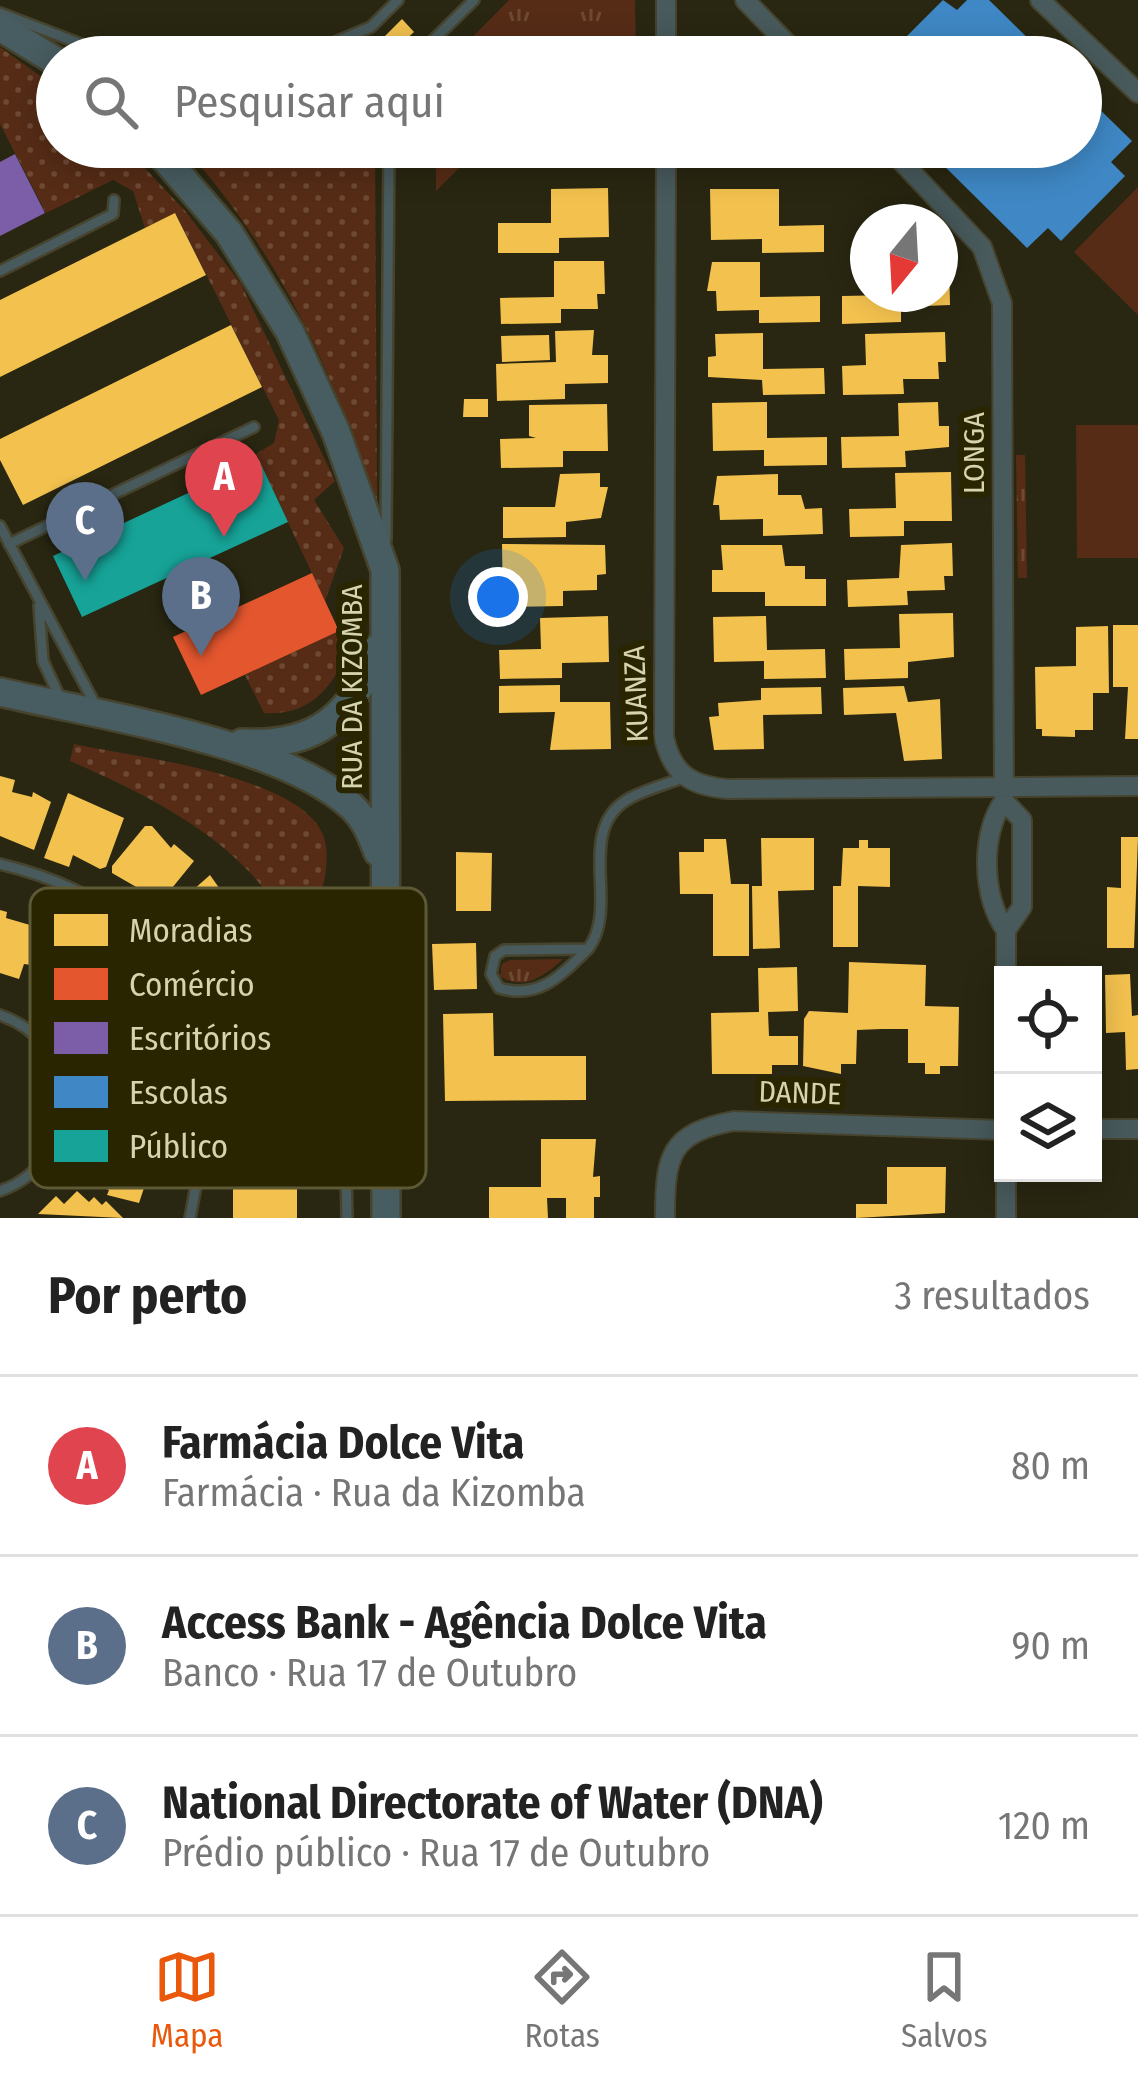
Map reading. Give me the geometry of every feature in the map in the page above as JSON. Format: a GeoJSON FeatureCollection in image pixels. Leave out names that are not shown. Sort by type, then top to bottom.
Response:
{"type":"FeatureCollection","features":[{"type":"Feature","properties":{"kind":"main road"},"geometry":{"type":"LineString","coordinates":[[0,27],[36,49]]}},
{"type":"Feature","properties":{"kind":"main road","name":"RUA DA KIZOMBA"},"geometry":{"type":"LineString","coordinates":[[173,168],[229,233],[290,332],[336,432],[385,570],[384,888]]}},
{"type":"Feature","properties":{"kind":"main road"},"geometry":{"type":"LineString","coordinates":[[208,741],[280,745],[322,727],[363,687],[384,631]]}},
{"type":"Feature","properties":{"kind":"main road"},"geometry":{"type":"LineString","coordinates":[[0,692],[208,741],[287,769],[334,792],[366,822],[384,867]]}},
{"type":"Feature","properties":{"kind":"street"},"geometry":{"type":"LineString","coordinates":[[666,0],[666,36]]}},
{"type":"Feature","properties":{"kind":"street"},"geometry":{"type":"LineString","coordinates":[[745,0],[780,36]]}},
{"type":"Feature","properties":{"kind":"street"},"geometry":{"type":"LineString","coordinates":[[1040,0],[1078,36]]}},
{"type":"Feature","properties":{"kind":"street"},"geometry":{"type":"LineString","coordinates":[[1102,59],[1138,93]]}},
{"type":"Feature","properties":{"kind":"street","name":"KUANZA"},"geometry":{"type":"LineString","coordinates":[[665,168],[664,737],[669,758],[685,777]]}},
{"type":"Feature","properties":{"kind":"street","name":"LONGA"},"geometry":{"type":"LineString","coordinates":[[908,168],[982,247],[1002,303],[1004,794],[990,820],[990,908],[1006,930]]}},
{"type":"Feature","properties":{"kind":"street"},"geometry":{"type":"LineString","coordinates":[[685,777],[728,789],[1004,794],[1138,786]]}},
{"type":"Feature","properties":{"kind":"street","name":"LONGA"},"geometry":{"type":"LineString","coordinates":[[1004,794],[1022,820],[1022,907],[1006,930],[1006,966]]}},
{"type":"Feature","properties":{"kind":"street","name":"DANDE"},"geometry":{"type":"LineString","coordinates":[[665,1218],[665,1179],[674,1148],[699,1128],[734,1121],[994,1130]]}},
{"type":"Feature","properties":{"kind":"street"},"geometry":{"type":"LineString","coordinates":[[1102,1129],[1138,1129]]}},
{"type":"Feature","properties":{"kind":"street"},"geometry":{"type":"LineString","coordinates":[[1006,1182],[1006,1218]]}},
{"type":"Feature","properties":{"kind":"lane"},"geometry":{"type":"LineString","coordinates":[[356,36],[398,0]]}},
{"type":"Feature","properties":{"kind":"lane"},"geometry":{"type":"LineString","coordinates":[[452,0],[463,11]]}},
{"type":"Feature","properties":{"kind":"lane"},"geometry":{"type":"LineString","coordinates":[[437,36],[474,0]]}},
{"type":"Feature","properties":{"kind":"lane"},"geometry":{"type":"LineString","coordinates":[[0,13],[61,36]]}},
{"type":"Feature","properties":{"kind":"lane"},"geometry":{"type":"LineString","coordinates":[[385,570],[389,168]]}},
{"type":"Feature","properties":{"kind":"lane"},"geometry":{"type":"LineString","coordinates":[[0,271],[113,214],[114,200]]}},
{"type":"Feature","properties":{"kind":"lane"},"geometry":{"type":"LineString","coordinates":[[9,544],[254,428]]}},
{"type":"Feature","properties":{"kind":"lane"},"geometry":{"type":"LineString","coordinates":[[0,526],[101,716]]}},
{"type":"Feature","properties":{"kind":"lane"},"geometry":{"type":"LineString","coordinates":[[39,606],[43,661],[64,707]]}},
{"type":"Feature","properties":{"kind":"lane"},"geometry":{"type":"LineString","coordinates":[[588,949],[504,950],[491,962],[490,974],[499,988],[514,992],[544,988],[588,949],[602,921],[600,838],[612,814],[628,799],[685,777]]}},
{"type":"Feature","properties":{"kind":"lane"},"geometry":{"type":"LineString","coordinates":[[0,863],[73,888]]}},
{"type":"Feature","properties":{"kind":"lane"},"geometry":{"type":"LineString","coordinates":[[0,1015],[30,1030]]}},
{"type":"Feature","properties":{"kind":"lane"},"geometry":{"type":"LineString","coordinates":[[0,1191],[30,1176]]}},
{"type":"Feature","properties":{"kind":"lane"},"geometry":{"type":"LineString","coordinates":[[190,1218],[196,1188]]}},
{"type":"Feature","properties":{"kind":"lane"},"geometry":{"type":"LineString","coordinates":[[347,1218],[348,1188]]}},
{"type":"Feature","properties":{"kind":"green space"},"geometry":{"type":"Polygon","coordinates":[[[509,0],[635,0],[636,36],[474,36],[509,0]]]}},
{"type":"Feature","properties":{"kind":"green space"},"geometry":{"type":"Polygon","coordinates":[[[0,47],[36,73],[36,168],[145,168],[186,212],[241,284],[335,481],[314,500],[344,548],[325,601],[256,454],[274,443],[279,420],[176,214],[145,228],[133,191],[113,180],[46,213],[0,124],[0,47]]]}},
{"type":"Feature","properties":{"kind":"green space"},"geometry":{"type":"Polygon","coordinates":[[[201,168],[375,168],[377,507],[342,409],[300,316],[201,168]]]}},
{"type":"Feature","properties":{"kind":"green space"},"geometry":{"type":"Polygon","coordinates":[[[436,168],[459,168],[436,191],[436,168]]]}},
{"type":"Feature","properties":{"kind":"green space"},"geometry":{"type":"Polygon","coordinates":[[[1138,187],[1138,315],[1074,252],[1138,187]]]}},
{"type":"Feature","properties":{"kind":"green space"},"geometry":{"type":"Polygon","coordinates":[[[1076,425],[1138,425],[1138,558],[1077,558],[1076,425]]]}},
{"type":"Feature","properties":{"kind":"green space"},"geometry":{"type":"Polygon","coordinates":[[[1016,455],[1025,455],[1027,578],[1018,578],[1016,455]]]}},
{"type":"Feature","properties":{"kind":"green space"},"geometry":{"type":"Polygon","coordinates":[[[339,631],[349,648],[318,697],[294,710],[264,713],[245,675],[339,631]]]}},
{"type":"Feature","properties":{"kind":"green space"},"geometry":{"type":"Polygon","coordinates":[[[74,744],[219,774],[291,802],[315,822],[326,846],[323,888],[262,888],[225,849],[188,822],[70,761],[74,744]]]}},
{"type":"Feature","properties":{"kind":"green space"},"geometry":{"type":"Polygon","coordinates":[[[563,959],[526,982],[500,976],[502,964],[510,960],[563,959]]]}},
{"type":"Feature","properties":{"kind":"building: Moradias"},"geometry":{"type":"Polygon","coordinates":[[[402,19],[414,32],[410,36],[385,36],[402,19]]]}},
{"type":"Feature","properties":{"kind":"building: Moradias"},"geometry":{"type":"Polygon","coordinates":[[[608,188],[609,237],[559,238],[559,253],[498,253],[498,223],[551,223],[551,189],[608,188]]]}},
{"type":"Feature","properties":{"kind":"building: Moradias"},"geometry":{"type":"Polygon","coordinates":[[[710,189],[779,189],[779,226],[824,225],[824,252],[762,253],[762,239],[711,240],[710,189]]]}},
{"type":"Feature","properties":{"kind":"building: Moradias"},"geometry":{"type":"Polygon","coordinates":[[[175,213],[206,275],[0,377],[0,300],[175,213]]]}},
{"type":"Feature","properties":{"kind":"building: Moradias"},"geometry":{"type":"Polygon","coordinates":[[[554,261],[604,261],[605,294],[597,294],[598,309],[561,309],[561,323],[501,324],[500,298],[554,297],[554,261]]]}},
{"type":"Feature","properties":{"kind":"building: Moradias"},"geometry":{"type":"Polygon","coordinates":[[[712,262],[760,262],[760,297],[820,296],[820,322],[759,323],[759,310],[717,311],[716,291],[707,291],[712,262]]]}},
{"type":"Feature","properties":{"kind":"building: Moradias"},"geometry":{"type":"Polygon","coordinates":[[[842,296],[850,296],[850,312],[901,312],[901,322],[842,324],[842,296]]]}},
{"type":"Feature","properties":{"kind":"building: Moradias"},"geometry":{"type":"Polygon","coordinates":[[[231,325],[262,387],[23,505],[0,460],[0,439],[231,325]]]}},
{"type":"Feature","properties":{"kind":"building: Moradias"},"geometry":{"type":"Polygon","coordinates":[[[594,330],[592,355],[608,355],[608,383],[565,384],[565,399],[497,401],[496,364],[556,362],[555,331],[594,330]]]}},
{"type":"Feature","properties":{"kind":"building: Moradias"},"geometry":{"type":"Polygon","coordinates":[[[945,332],[946,362],[938,362],[939,379],[903,379],[904,394],[843,395],[842,366],[866,365],[865,334],[945,332]]]}},
{"type":"Feature","properties":{"kind":"building: Moradias"},"geometry":{"type":"Polygon","coordinates":[[[763,333],[763,369],[824,368],[825,394],[763,395],[762,380],[708,377],[708,357],[716,356],[715,334],[763,333]]]}},
{"type":"Feature","properties":{"kind":"building: Moradias"},"geometry":{"type":"Polygon","coordinates":[[[549,335],[550,360],[502,362],[501,336],[549,335]]]}},
{"type":"Feature","properties":{"kind":"building: Moradias"},"geometry":{"type":"Polygon","coordinates":[[[464,399],[488,399],[488,417],[463,417],[464,399]]]}},
{"type":"Feature","properties":{"kind":"building: Moradias"},"geometry":{"type":"Polygon","coordinates":[[[767,402],[767,438],[827,437],[827,465],[764,466],[764,450],[713,451],[712,403],[767,402]]]}},
{"type":"Feature","properties":{"kind":"building: Moradias"},"geometry":{"type":"Polygon","coordinates":[[[938,402],[939,426],[949,426],[949,447],[905,451],[906,467],[842,468],[841,437],[899,436],[898,403],[938,402]]]}},
{"type":"Feature","properties":{"kind":"building: Moradias"},"geometry":{"type":"Polygon","coordinates":[[[607,404],[608,451],[563,451],[563,467],[501,468],[500,439],[536,438],[529,436],[529,405],[607,404]]]}},
{"type":"Feature","properties":{"kind":"building: Moradias"},"geometry":{"type":"Polygon","coordinates":[[[951,472],[952,521],[904,521],[904,536],[850,537],[849,509],[896,508],[895,473],[951,472]]]}},
{"type":"Feature","properties":{"kind":"building: Moradias"},"geometry":{"type":"Polygon","coordinates":[[[600,473],[600,487],[608,487],[601,518],[566,522],[566,537],[503,538],[503,507],[555,507],[560,474],[600,473]]]}},
{"type":"Feature","properties":{"kind":"building: Moradias"},"geometry":{"type":"Polygon","coordinates":[[[778,474],[778,495],[801,495],[805,509],[822,508],[823,534],[763,536],[763,519],[720,520],[719,505],[713,505],[717,476],[778,474]]]}},
{"type":"Feature","properties":{"kind":"building: Moradias"},"geometry":{"type":"Polygon","coordinates":[[[952,543],[953,576],[944,576],[945,590],[907,591],[908,605],[848,607],[847,580],[899,578],[901,545],[952,543]]]}},
{"type":"Feature","properties":{"kind":"building: Moradias"},"geometry":{"type":"Polygon","coordinates":[[[502,544],[605,545],[606,574],[597,575],[597,590],[563,591],[563,606],[503,607],[502,544]]]}},
{"type":"Feature","properties":{"kind":"building: Moradias"},"geometry":{"type":"Polygon","coordinates":[[[721,545],[782,545],[785,566],[805,566],[805,579],[826,579],[826,606],[765,606],[765,592],[712,592],[712,570],[723,570],[721,545]]]}},
{"type":"Feature","properties":{"kind":"building: Moradias"},"geometry":{"type":"Polygon","coordinates":[[[953,613],[954,657],[908,662],[908,678],[845,680],[844,649],[900,648],[899,614],[953,613]]]}},
{"type":"Feature","properties":{"kind":"building: Moradias"},"geometry":{"type":"Polygon","coordinates":[[[608,616],[609,662],[562,663],[562,678],[500,679],[499,650],[541,649],[540,618],[608,616]]]}},
{"type":"Feature","properties":{"kind":"building: Moradias"},"geometry":{"type":"Polygon","coordinates":[[[766,616],[767,650],[825,649],[826,678],[764,679],[764,661],[714,662],[713,617],[766,616]]]}},
{"type":"Feature","properties":{"kind":"building: Moradias"},"geometry":{"type":"Polygon","coordinates":[[[1113,625],[1138,625],[1138,739],[1125,739],[1128,687],[1113,687],[1113,625]]]}},
{"type":"Feature","properties":{"kind":"building: Moradias"},"geometry":{"type":"Polygon","coordinates":[[[1108,626],[1109,693],[1093,693],[1093,730],[1075,730],[1075,737],[1042,736],[1042,729],[1036,729],[1035,667],[1076,666],[1076,627],[1108,626]]]}},
{"type":"Feature","properties":{"kind":"building: Moradias"},"geometry":{"type":"Polygon","coordinates":[[[560,685],[560,702],[610,702],[611,749],[550,750],[555,712],[499,713],[499,686],[560,685]]]}},
{"type":"Feature","properties":{"kind":"building: Moradias"},"geometry":{"type":"Polygon","coordinates":[[[904,686],[908,702],[940,699],[942,759],[904,761],[896,713],[844,715],[843,688],[904,686]]]}},
{"type":"Feature","properties":{"kind":"building: Moradias"},"geometry":{"type":"Polygon","coordinates":[[[821,687],[822,714],[763,715],[764,749],[714,750],[709,717],[719,716],[718,703],[761,700],[761,688],[821,687]]]}},
{"type":"Feature","properties":{"kind":"building: Moradias"},"geometry":{"type":"Polygon","coordinates":[[[0,776],[15,780],[12,792],[32,797],[33,792],[51,802],[34,850],[0,836],[0,776]]]}},
{"type":"Feature","properties":{"kind":"building: Moradias"},"geometry":{"type":"Polygon","coordinates":[[[68,793],[124,818],[106,867],[100,869],[73,855],[69,867],[44,858],[68,793]]]}},
{"type":"Feature","properties":{"kind":"building: Moradias"},"geometry":{"type":"Polygon","coordinates":[[[145,826],[152,826],[171,848],[174,844],[194,861],[172,888],[138,888],[112,873],[112,866],[145,826]]]}},
{"type":"Feature","properties":{"kind":"building: Moradias"},"geometry":{"type":"Polygon","coordinates":[[[1121,837],[1138,837],[1134,948],[1107,948],[1107,887],[1121,888],[1121,837]]]}},
{"type":"Feature","properties":{"kind":"building: Moradias"},"geometry":{"type":"Polygon","coordinates":[[[761,838],[814,838],[814,890],[778,891],[780,948],[753,949],[752,886],[762,886],[761,838]]]}},
{"type":"Feature","properties":{"kind":"building: Moradias"},"geometry":{"type":"Polygon","coordinates":[[[704,839],[726,839],[731,884],[749,884],[749,956],[713,956],[713,894],[680,894],[679,852],[704,852],[704,839]]]}},
{"type":"Feature","properties":{"kind":"building: Moradias"},"geometry":{"type":"Polygon","coordinates":[[[859,840],[868,840],[868,848],[890,848],[890,887],[858,886],[858,947],[833,947],[833,886],[841,886],[843,848],[859,848],[859,840]]]}},
{"type":"Feature","properties":{"kind":"building: Moradias"},"geometry":{"type":"Polygon","coordinates":[[[456,852],[492,853],[491,911],[456,911],[456,852]]]}},
{"type":"Feature","properties":{"kind":"building: Moradias"},"geometry":{"type":"Polygon","coordinates":[[[210,875],[219,888],[195,888],[210,875]]]}},
{"type":"Feature","properties":{"kind":"building: Moradias"},"geometry":{"type":"Polygon","coordinates":[[[0,910],[7,912],[6,918],[30,925],[30,965],[24,964],[19,979],[0,973],[0,910]]]}},
{"type":"Feature","properties":{"kind":"building: Moradias"},"geometry":{"type":"Polygon","coordinates":[[[476,943],[477,989],[434,990],[432,944],[476,943]]]}},
{"type":"Feature","properties":{"kind":"building: Moradias"},"geometry":{"type":"Polygon","coordinates":[[[849,962],[926,965],[925,1006],[959,1007],[958,1066],[940,1066],[940,1074],[925,1074],[925,1063],[908,1063],[908,1029],[882,1029],[857,1030],[856,1064],[841,1064],[841,1074],[803,1066],[804,1019],[809,1011],[848,1013],[849,962]]]}},
{"type":"Feature","properties":{"kind":"building: Moradias"},"geometry":{"type":"Polygon","coordinates":[[[797,967],[798,1011],[768,1012],[769,1036],[798,1036],[798,1065],[772,1065],[772,1074],[712,1074],[711,1013],[759,1012],[758,968],[797,967]]]}},
{"type":"Feature","properties":{"kind":"building: Moradias"},"geometry":{"type":"Polygon","coordinates":[[[1130,974],[1132,1016],[1138,1015],[1138,1069],[1126,1070],[1125,1032],[1106,1033],[1105,975],[1130,974]]]}},
{"type":"Feature","properties":{"kind":"building: Moradias"},"geometry":{"type":"Polygon","coordinates":[[[493,1013],[494,1056],[586,1056],[586,1100],[445,1101],[443,1014],[493,1013]]]}},
{"type":"Feature","properties":{"kind":"building: Moradias"},"geometry":{"type":"Polygon","coordinates":[[[541,1139],[596,1139],[593,1177],[600,1176],[600,1197],[594,1197],[594,1218],[566,1218],[566,1198],[547,1198],[548,1218],[489,1218],[489,1187],[541,1187],[541,1139]]]}},
{"type":"Feature","properties":{"kind":"building: Moradias"},"geometry":{"type":"Polygon","coordinates":[[[887,1167],[946,1167],[945,1213],[856,1218],[856,1204],[887,1204],[887,1167]]]}},
{"type":"Feature","properties":{"kind":"building: Moradias"},"geometry":{"type":"Polygon","coordinates":[[[104,1188],[144,1188],[139,1203],[107,1195],[109,1190],[104,1188]]]}},
{"type":"Feature","properties":{"kind":"building: Moradias"},"geometry":{"type":"Polygon","coordinates":[[[233,1188],[297,1188],[297,1218],[233,1218],[233,1188]]]}},
{"type":"Feature","properties":{"kind":"building: Moradias"},"geometry":{"type":"Polygon","coordinates":[[[77,1191],[89,1202],[94,1197],[102,1205],[106,1201],[123,1218],[38,1214],[56,1196],[64,1204],[77,1191]]]}},
{"type":"Feature","properties":{"kind":"building: Comércio"},"geometry":{"type":"Polygon","coordinates":[[[312,573],[339,631],[201,695],[173,637],[312,573]]]}},
{"type":"Feature","properties":{"kind":"building: Escritórios"},"geometry":{"type":"Polygon","coordinates":[[[15,154],[45,213],[0,236],[0,162],[15,154]]]}},
{"type":"Feature","properties":{"kind":"building: Escolas"},"geometry":{"type":"Polygon","coordinates":[[[943,0],[957,10],[967,0],[989,0],[1026,36],[907,36],[943,0]]]}},
{"type":"Feature","properties":{"kind":"building: Escolas"},"geometry":{"type":"Polygon","coordinates":[[[1102,112],[1132,141],[1111,162],[1125,176],[1061,241],[1048,228],[1027,248],[946,168],[1102,168],[1102,112]]]}},
{"type":"Feature","properties":{"kind":"building: Público"},"geometry":{"type":"Polygon","coordinates":[[[259,460],[288,522],[82,617],[53,556],[259,460]]]}},
{"type":"Feature","properties":{"kind":"place","name":"Farmácia Dolce Vita"},"geometry":{"type":"Point","coordinates":[224,537]}},
{"type":"Feature","properties":{"kind":"place","name":"National Directorate of Water (DNA)"},"geometry":{"type":"Point","coordinates":[85,581]}},
{"type":"Feature","properties":{"kind":"place","name":"Access Bank - Agência Dolce Vita"},"geometry":{"type":"Point","coordinates":[201,656]}}]}
